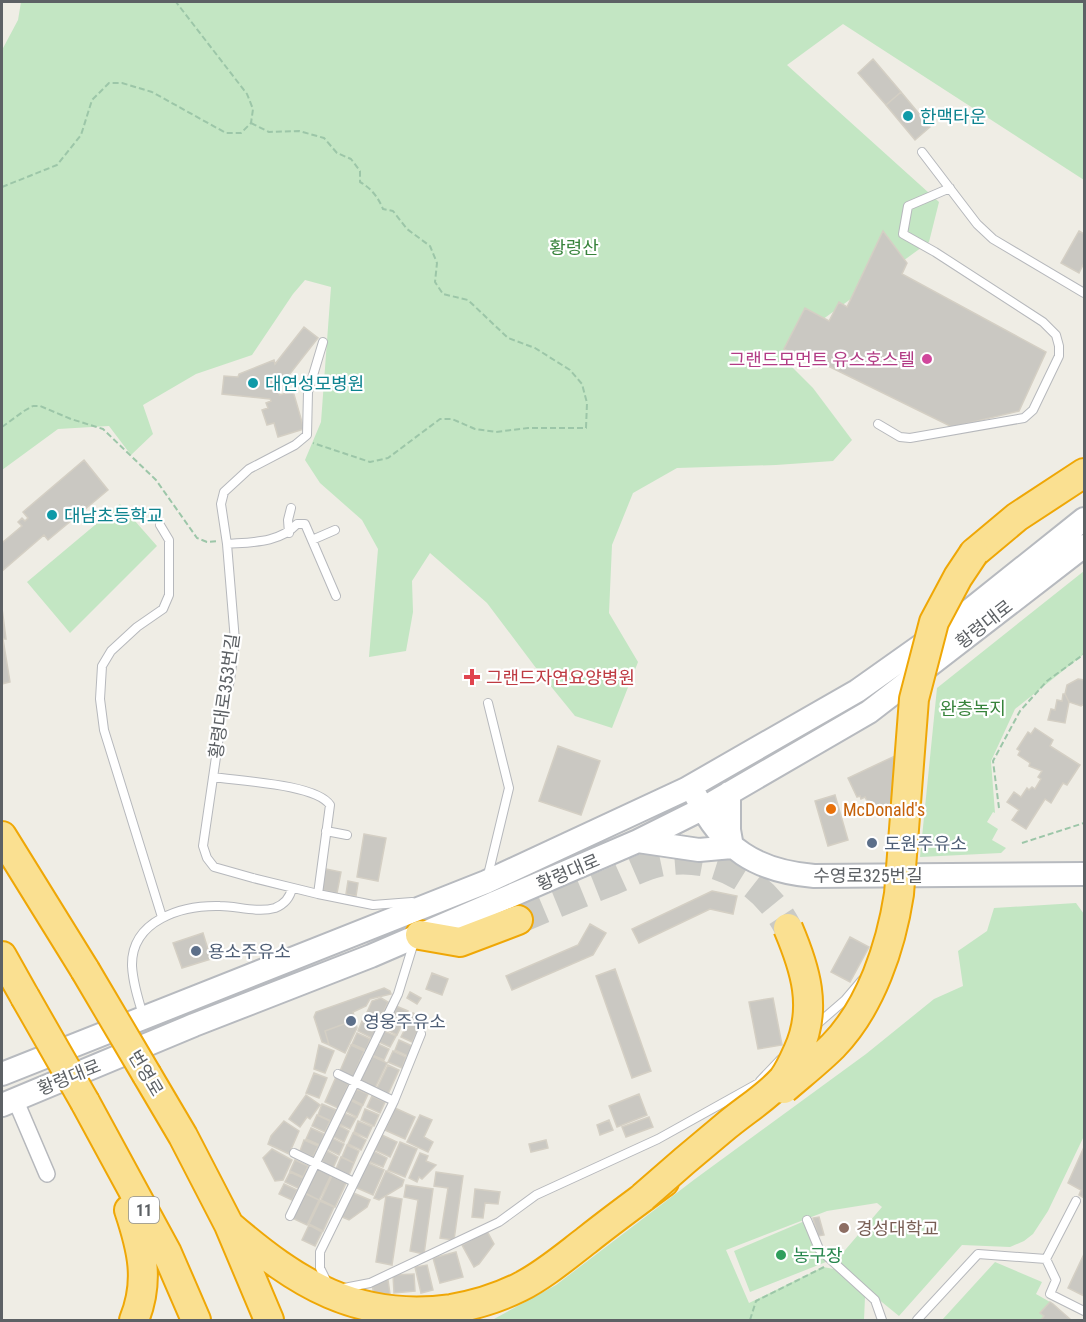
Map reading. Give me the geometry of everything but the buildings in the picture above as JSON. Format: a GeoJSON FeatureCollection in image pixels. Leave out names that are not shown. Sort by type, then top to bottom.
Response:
{"type":"FeatureCollection","features":[{"type":"Feature","properties":{"kind":"highway"},"geometry":{"type":"LineString","coordinates":[[229,1225],[272,1261],[324,1293],[351,1304],[377,1311],[403,1313],[441,1311],[489,1301],[522,1287],[560,1261],[784,1089],[834,1044],[864,1004],[880,968],[895,923],[914,699],[934,622],[958,577],[974,553],[1017,517],[1084,473]]}},
{"type":"Feature","properties":{"kind":"highway","name":"번영로"},"geometry":{"type":"LineString","coordinates":[[2,836],[85,970],[183,1136],[229,1225],[268,1320]]}},
{"type":"Feature","properties":{"kind":"highway"},"geometry":{"type":"LineString","coordinates":[[418,936],[460,942],[518,920]]}},
{"type":"Feature","properties":{"kind":"highway"},"geometry":{"type":"LineString","coordinates":[[643,1197],[693,1153],[771,1091],[784,1077],[794,1060],[807,1025],[808,992],[805,972],[788,927]]}},
{"type":"Feature","properties":{"kind":"highway","name":"11"},"geometry":{"type":"LineString","coordinates":[[2,956],[104,1134],[167,1253],[196,1320]]}},
{"type":"Feature","properties":{"kind":"highway"},"geometry":{"type":"LineString","coordinates":[[104,1134],[140,1246],[143,1279],[141,1299],[134,1320]]}},
{"type":"Feature","properties":{"kind":"main road","name":"황령대로"},"geometry":{"type":"LineString","coordinates":[[2,1071],[143,1018],[486,882],[692,786],[857,691],[960,618],[1084,519]]}},
{"type":"Feature","properties":{"kind":"main road","name":"황령대로"},"geometry":{"type":"LineString","coordinates":[[8,1102],[194,1025],[371,956],[638,842],[702,809],[869,712],[1084,546]]}},
{"type":"Feature","properties":{"kind":"main road","name":"수영로325번길"},"geometry":{"type":"LineString","coordinates":[[692,786],[711,824],[732,847],[757,861],[794,874],[890,886],[1084,874]]}},
{"type":"Feature","properties":{"kind":"main road"},"geometry":{"type":"LineString","coordinates":[[638,842],[699,850],[732,847],[729,830],[729,793]]}},
{"type":"Feature","properties":{"kind":"street"},"geometry":{"type":"LineString","coordinates":[[8,1102],[47,1174]]}},
{"type":"Feature","properties":{"kind":"lane"},"geometry":{"type":"LineString","coordinates":[[922,152],[977,224],[993,239],[1084,293]]}},
{"type":"Feature","properties":{"kind":"lane"},"geometry":{"type":"LineString","coordinates":[[878,424],[900,437],[910,438],[1024,418],[1033,410],[1059,357],[1056,335],[1043,322],[903,234],[908,206],[950,188]]}},
{"type":"Feature","properties":{"kind":"lane"},"geometry":{"type":"LineString","coordinates":[[301,440],[307,435],[308,392],[323,342]]}},
{"type":"Feature","properties":{"kind":"lane","name":"황령대로353번길"},"geometry":{"type":"LineString","coordinates":[[301,440],[249,469],[224,492],[222,504],[235,640],[213,777],[308,790],[326,800],[330,805],[318,894]]}},
{"type":"Feature","properties":{"kind":"lane"},"geometry":{"type":"LineString","coordinates":[[289,533],[288,520],[291,508]]}},
{"type":"Feature","properties":{"kind":"lane"},"geometry":{"type":"LineString","coordinates":[[227,542],[268,541],[289,533],[297,524],[305,524],[336,596]]}},
{"type":"Feature","properties":{"kind":"lane"},"geometry":{"type":"LineString","coordinates":[[160,525],[169,540],[169,595],[163,609],[137,627],[111,651],[102,666],[100,699],[104,730],[162,917]]}},
{"type":"Feature","properties":{"kind":"lane"},"geometry":{"type":"LineString","coordinates":[[312,540],[335,530]]}},
{"type":"Feature","properties":{"kind":"lane"},"geometry":{"type":"LineString","coordinates":[[486,882],[509,788],[488,703]]}},
{"type":"Feature","properties":{"kind":"lane"},"geometry":{"type":"LineString","coordinates":[[213,777],[203,846],[207,858],[214,867],[292,888],[373,904],[442,900]]}},
{"type":"Feature","properties":{"kind":"lane"},"geometry":{"type":"LineString","coordinates":[[326,831],[347,834]]}},
{"type":"Feature","properties":{"kind":"lane"},"geometry":{"type":"LineString","coordinates":[[890,886],[903,924]]}},
{"type":"Feature","properties":{"kind":"lane"},"geometry":{"type":"LineString","coordinates":[[757,1084],[813,1028],[845,1000],[873,966],[885,941],[891,919],[890,886]]}},
{"type":"Feature","properties":{"kind":"lane"},"geometry":{"type":"LineString","coordinates":[[143,1018],[132,964],[135,948],[148,926],[162,917],[183,909],[216,906],[261,910],[275,908],[287,901],[292,888]]}},
{"type":"Feature","properties":{"kind":"lane"},"geometry":{"type":"LineString","coordinates":[[290,1216],[398,994],[418,936]]}},
{"type":"Feature","properties":{"kind":"lane"},"geometry":{"type":"LineString","coordinates":[[853,1005],[893,962]]}},
{"type":"Feature","properties":{"kind":"lane"},"geometry":{"type":"LineString","coordinates":[[421,1034],[394,1101],[320,1252],[320,1268],[327,1282],[345,1288],[370,1283],[499,1222],[536,1195],[658,1139],[757,1084],[802,1057],[810,1049]]}},
{"type":"Feature","properties":{"kind":"lane"},"geometry":{"type":"LineString","coordinates":[[338,1074],[394,1101]]}},
{"type":"Feature","properties":{"kind":"lane"},"geometry":{"type":"LineString","coordinates":[[294,1153],[354,1182]]}},
{"type":"Feature","properties":{"kind":"lane"},"geometry":{"type":"LineString","coordinates":[[1046,1259],[1076,1201]]}},
{"type":"Feature","properties":{"kind":"lane"},"geometry":{"type":"LineString","coordinates":[[807,1220],[819,1249],[875,1300],[882,1320]]}},
{"type":"Feature","properties":{"kind":"lane"},"geometry":{"type":"LineString","coordinates":[[917,1320],[978,1254],[1046,1259]]}},
{"type":"Feature","properties":{"kind":"lane"},"geometry":{"type":"LineString","coordinates":[[1046,1259],[1056,1280],[1050,1294],[1084,1311]]}},
{"type":"Feature","properties":{"kind":"path"},"geometry":{"type":"LineString","coordinates":[[2,187],[57,165],[81,135],[92,100],[109,83],[122,83],[152,92],[226,133],[241,132],[251,123],[253,109],[247,94],[176,2]]}},
{"type":"Feature","properties":{"kind":"path"},"geometry":{"type":"LineString","coordinates":[[251,123],[269,132],[299,131],[324,138],[337,153],[351,159],[360,171],[360,182],[368,187],[380,201],[383,209],[393,211],[406,229],[430,246],[437,263],[435,282],[443,294],[468,300],[508,338],[535,348],[570,370],[582,384],[587,403],[586,428],[528,428],[496,432],[475,429],[452,419],[440,419],[388,458],[370,462],[321,444],[301,440]]}},
{"type":"Feature","properties":{"kind":"path"},"geometry":{"type":"LineString","coordinates":[[2,427],[33,406],[40,406],[104,429],[156,480],[197,538],[207,542],[227,542]]}},
{"type":"Feature","properties":{"kind":"path"},"geometry":{"type":"LineString","coordinates":[[999,808],[993,761],[1020,711],[1047,681],[1084,654]]}},
{"type":"Feature","properties":{"kind":"path"},"geometry":{"type":"LineString","coordinates":[[1022,843],[1084,823]]}},
{"type":"Feature","properties":{"kind":"path"},"geometry":{"type":"LineString","coordinates":[[750,1320],[756,1301],[834,1262]]}},
{"type":"Feature","properties":{"kind":"green space","name":"황령산"},"geometry":{"type":"Polygon","coordinates":[[[21,2],[1084,2],[1084,180],[843,24],[787,65],[939,202],[929,242],[804,333],[791,366],[813,388],[852,440],[833,461],[677,468],[633,493],[612,545],[609,613],[638,662],[612,728],[575,716],[487,603],[430,553],[412,581],[413,612],[406,651],[369,657],[378,549],[362,520],[320,483],[305,460],[321,422],[331,287],[305,280],[252,355],[196,374],[143,405],[153,434],[131,455],[109,426],[58,429],[2,470],[2,50],[18,20],[21,2]]]}},
{"type":"Feature","properties":{"kind":"green space"},"geometry":{"type":"Polygon","coordinates":[[[120,504],[157,546],[70,633],[27,582],[120,504]]]}},
{"type":"Feature","properties":{"kind":"green space","name":"완층녹지"},"geometry":{"type":"Polygon","coordinates":[[[1084,571],[1084,654],[1015,709],[991,761],[995,813],[993,812],[987,822],[998,829],[992,840],[1006,848],[1001,853],[920,857],[937,688],[1084,571]]]}},
{"type":"Feature","properties":{"kind":"green space"},"geometry":{"type":"Polygon","coordinates":[[[1076,903],[1084,914],[1084,1136],[1048,1211],[1033,1234],[1024,1241],[1010,1247],[962,1245],[899,1316],[834,1263],[882,1207],[877,1203],[827,1211],[726,1250],[749,1303],[823,1267],[834,1269],[865,1297],[864,1320],[447,1320],[494,1319],[556,1285],[695,1179],[866,1054],[934,999],[963,986],[958,951],[987,931],[994,908],[1076,903]]]}},
{"type":"Feature","properties":{"kind":"green space","name":"농구장"},"geometry":{"type":"Polygon","coordinates":[[[807,1220],[819,1249],[831,1260],[750,1292],[734,1251],[807,1220]]]}},
{"type":"Feature","properties":{"kind":"green space"},"geometry":{"type":"Polygon","coordinates":[[[995,1262],[1042,1282],[1036,1294],[1050,1302],[1041,1313],[1044,1316],[1041,1320],[942,1320],[995,1262]]]}},
{"type":"Feature","properties":{"kind":"tunnel"},"geometry":{"type":"LineString","coordinates":[[518,920],[648,866],[672,861],[690,861],[708,863],[740,876],[767,899],[788,928]]}},
{"type":"Feature","properties":{"kind":"place","name":"한맥타운"},"geometry":{"type":"Point","coordinates":[908,116]}},
{"type":"Feature","properties":{"kind":"place","name":"그랜드모먼트 유스호스텔"},"geometry":{"type":"Point","coordinates":[927,359]}},
{"type":"Feature","properties":{"kind":"place","name":"대연성모병원"},"geometry":{"type":"Point","coordinates":[253,383]}},
{"type":"Feature","properties":{"kind":"place","name":"대남초등학교"},"geometry":{"type":"Point","coordinates":[52,515]}},
{"type":"Feature","properties":{"kind":"place","name":"그랜드자연요양병원"},"geometry":{"type":"Point","coordinates":[472,677]}},
{"type":"Feature","properties":{"kind":"place","name":"McDonald's"},"geometry":{"type":"Point","coordinates":[831,809]}},
{"type":"Feature","properties":{"kind":"place","name":"도원주유소"},"geometry":{"type":"Point","coordinates":[872,843]}},
{"type":"Feature","properties":{"kind":"place","name":"용소주유소"},"geometry":{"type":"Point","coordinates":[196,951]}},
{"type":"Feature","properties":{"kind":"place","name":"영웅주유소"},"geometry":{"type":"Point","coordinates":[351,1021]}},
{"type":"Feature","properties":{"kind":"place","name":"경성대학교"},"geometry":{"type":"Point","coordinates":[844,1228]}},
{"type":"Feature","properties":{"kind":"place","name":"농구장"},"geometry":{"type":"Point","coordinates":[781,1255]}}]}
